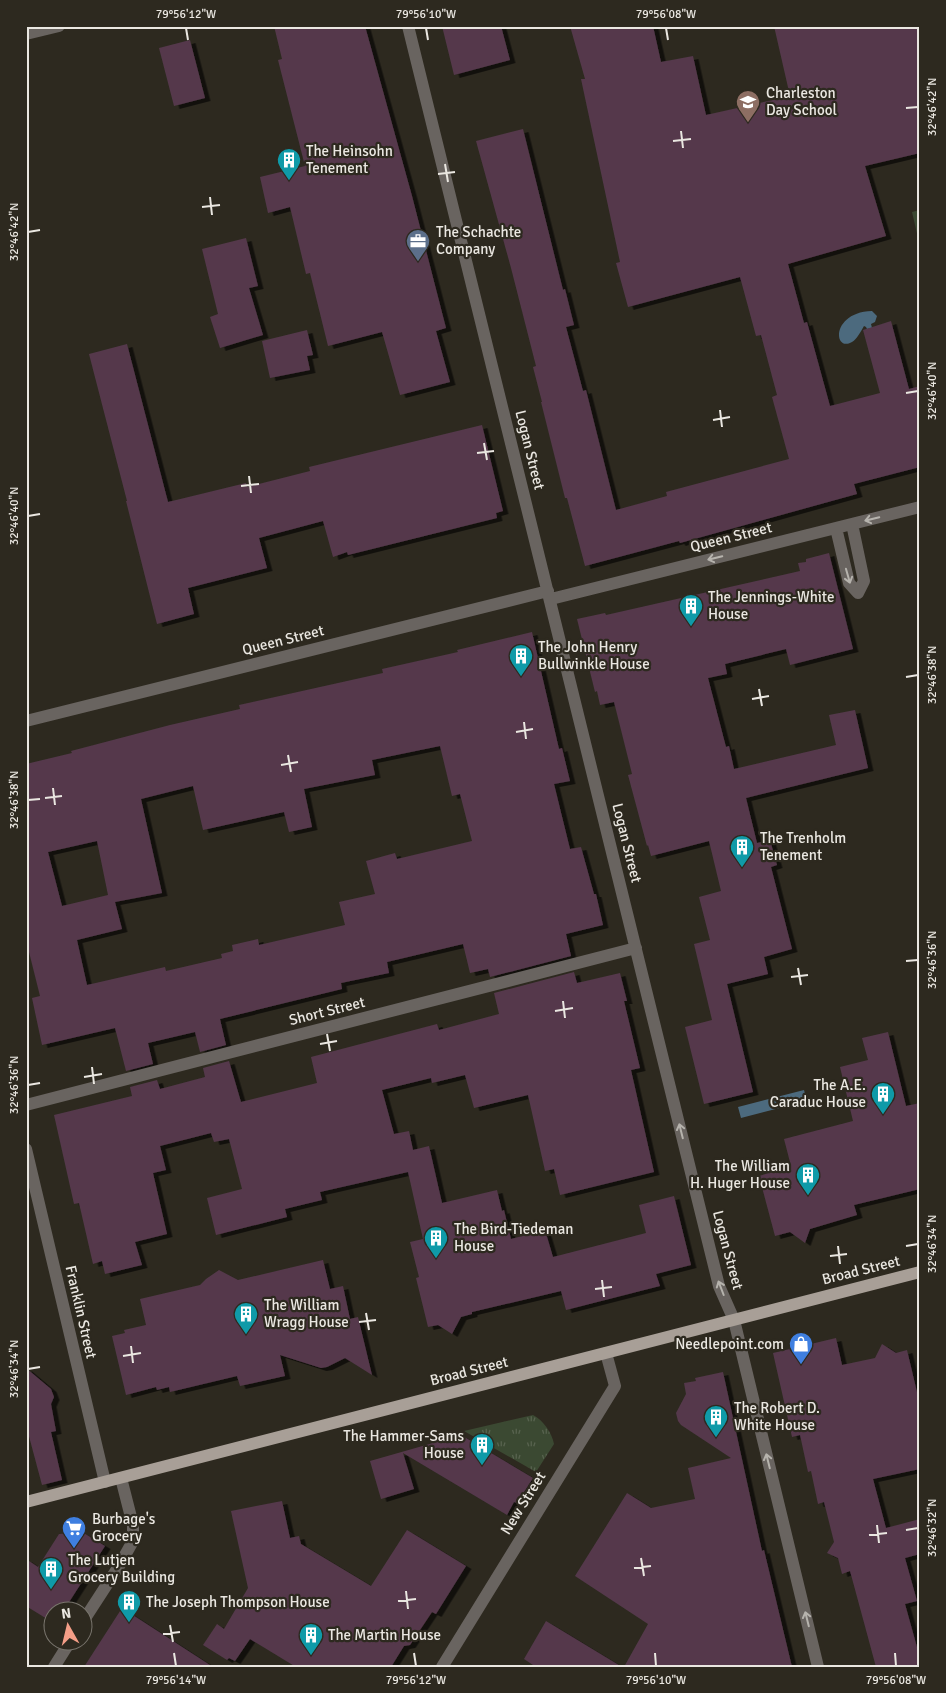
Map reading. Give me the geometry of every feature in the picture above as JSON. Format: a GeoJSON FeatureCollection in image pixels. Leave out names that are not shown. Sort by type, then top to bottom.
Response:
{"type":"FeatureCollection","features":[{"type":"Feature","properties":{"kind":"main road","name":"Broad Street"},"geometry":{"type":"LineString","coordinates":[[26,1502],[920,1272]]}},
{"type":"Feature","properties":{"kind":"street"},"geometry":{"type":"LineString","coordinates":[[26,34],[59,26]]}},
{"type":"Feature","properties":{"kind":"street","name":"Logan Street"},"geometry":{"type":"LineString","coordinates":[[408,26],[550,595],[719,1286],[734,1320],[818,1667]]}},
{"type":"Feature","properties":{"kind":"street","name":"Queen Street"},"geometry":{"type":"LineString","coordinates":[[26,721],[920,507]]}},
{"type":"Feature","properties":{"kind":"street"},"geometry":{"type":"LineString","coordinates":[[836,528],[849,583],[858,593],[864,581],[852,524]]}},
{"type":"Feature","properties":{"kind":"street","name":"Short Street"},"geometry":{"type":"LineString","coordinates":[[26,1105],[636,948]]}},
{"type":"Feature","properties":{"kind":"street","name":"Franklin Street"},"geometry":{"type":"LineString","coordinates":[[26,1149],[105,1482]]}},
{"type":"Feature","properties":{"kind":"street","name":"New Street"},"geometry":{"type":"LineString","coordinates":[[442,1667],[615,1386],[606,1353]]}},
{"type":"Feature","properties":{"kind":"street"},"geometry":{"type":"LineString","coordinates":[[92,1607],[119,1566],[132,1541],[133,1525],[122,1478]]}},
{"type":"Feature","properties":{"kind":"street"},"geometry":{"type":"LineString","coordinates":[[54,1667],[65,1650]]}},
{"type":"Feature","properties":{"kind":"green space"},"geometry":{"type":"Polygon","coordinates":[[[920,210],[920,246],[912,212],[920,210]]]}},
{"type":"Feature","properties":{"kind":"green space"},"geometry":{"type":"Polygon","coordinates":[[[533,1415],[546,1427],[554,1444],[536,1472],[464,1431],[533,1415]]]}},
{"type":"Feature","properties":{"kind":"water"},"geometry":{"type":"Polygon","coordinates":[[[872,311],[877,316],[875,322],[871,324],[872,328],[867,329],[864,326],[852,342],[846,344],[841,342],[839,337],[840,331],[843,324],[849,318],[859,313],[872,311]]]}},
{"type":"Feature","properties":{"kind":"water"},"geometry":{"type":"Polygon","coordinates":[[[804,1090],[807,1101],[741,1118],[738,1107],[804,1090]]]}},
{"type":"Feature","properties":{"kind":"building"},"geometry":{"type":"Polygon","coordinates":[[[274,26],[365,26],[446,328],[436,331],[450,382],[400,395],[382,332],[328,346],[310,273],[306,274],[290,207],[268,213],[260,177],[305,166],[278,60],[282,59],[274,26]]]}},
{"type":"Feature","properties":{"kind":"building"},"geometry":{"type":"Polygon","coordinates":[[[442,26],[501,26],[510,60],[454,75],[442,26]]]}},
{"type":"Feature","properties":{"kind":"building"},"geometry":{"type":"Polygon","coordinates":[[[570,26],[653,26],[661,62],[693,56],[706,115],[790,96],[774,26],[920,26],[920,153],[865,166],[886,236],[788,264],[804,323],[807,322],[830,406],[880,393],[863,330],[891,321],[909,389],[920,386],[920,467],[854,484],[857,494],[680,543],[679,541],[585,566],[567,498],[565,498],[533,367],[536,366],[476,141],[523,129],[563,290],[565,289],[574,325],[566,327],[583,391],[586,390],[616,510],[667,496],[666,492],[789,459],[772,397],[777,395],[761,335],[756,336],[740,277],[628,307],[616,263],[620,262],[581,79],[585,79],[570,26]]]}},
{"type":"Feature","properties":{"kind":"building"},"geometry":{"type":"Polygon","coordinates":[[[190,40],[205,98],[174,106],[159,48],[190,40]]]}},
{"type":"Feature","properties":{"kind":"building"},"geometry":{"type":"Polygon","coordinates":[[[246,238],[258,286],[249,288],[263,335],[220,348],[210,317],[218,314],[202,249],[246,238]]]}},
{"type":"Feature","properties":{"kind":"building"},"geometry":{"type":"Polygon","coordinates":[[[307,330],[313,355],[307,356],[310,370],[270,378],[262,341],[307,330]]]}},
{"type":"Feature","properties":{"kind":"building"},"geometry":{"type":"Polygon","coordinates":[[[127,344],[168,502],[246,483],[247,487],[310,471],[309,467],[482,425],[503,511],[496,513],[497,518],[348,555],[347,552],[333,557],[323,521],[259,538],[267,568],[188,588],[194,614],[157,624],[89,354],[127,344]]]}},
{"type":"Feature","properties":{"kind":"building"},"geometry":{"type":"Polygon","coordinates":[[[829,553],[853,649],[790,665],[786,649],[725,664],[727,674],[708,678],[726,747],[729,746],[734,769],[836,745],[829,715],[855,710],[868,768],[746,798],[757,843],[770,840],[777,865],[771,867],[792,949],[764,957],[768,974],[727,984],[753,1092],[704,1104],[685,1027],[712,1020],[694,944],[710,940],[699,897],[721,891],[709,841],[651,856],[628,775],[632,774],[614,702],[600,705],[577,619],[605,613],[606,615],[800,571],[798,563],[806,562],[806,559],[829,553]]]}},
{"type":"Feature","properties":{"kind":"building"},"geometry":{"type":"Polygon","coordinates":[[[532,632],[559,749],[562,748],[570,781],[554,784],[570,849],[581,847],[594,894],[596,894],[603,925],[566,934],[571,956],[490,977],[488,969],[470,973],[463,944],[387,962],[389,973],[341,983],[342,989],[220,1019],[226,1045],[200,1052],[195,1032],[148,1043],[153,1064],[126,1071],[115,1028],[42,1045],[32,998],[40,996],[26,940],[26,764],[170,725],[240,709],[239,705],[383,673],[382,669],[458,652],[457,650],[532,632]],[[440,746],[372,760],[375,775],[304,789],[312,827],[289,832],[284,812],[203,830],[193,786],[141,799],[162,893],[115,902],[122,929],[77,940],[87,985],[165,967],[166,971],[222,958],[221,954],[233,951],[232,945],[258,939],[259,945],[345,925],[339,902],[375,894],[366,861],[395,853],[397,859],[472,841],[460,794],[452,796],[440,746]],[[97,841],[48,852],[62,906],[108,895],[97,841]]]}},
{"type":"Feature","properties":{"kind":"building"},"geometry":{"type":"Polygon","coordinates":[[[574,972],[577,983],[620,973],[627,1001],[624,1001],[640,1068],[631,1070],[654,1172],[560,1195],[554,1169],[545,1171],[528,1095],[474,1108],[465,1075],[432,1083],[431,1078],[382,1090],[394,1134],[409,1131],[413,1150],[429,1146],[442,1203],[497,1190],[511,1239],[545,1230],[553,1257],[646,1233],[639,1205],[674,1196],[691,1265],[656,1274],[660,1286],[566,1310],[561,1291],[472,1312],[472,1314],[461,1317],[452,1334],[438,1325],[428,1327],[416,1278],[419,1277],[410,1242],[423,1239],[408,1172],[320,1192],[322,1200],[285,1209],[287,1217],[216,1235],[207,1198],[242,1189],[229,1139],[214,1142],[211,1133],[160,1146],[166,1170],[153,1173],[167,1234],[135,1242],[142,1265],[105,1274],[102,1261],[93,1264],[79,1203],[74,1204],[54,1115],[132,1096],[130,1087],[157,1080],[160,1089],[205,1077],[203,1068],[229,1061],[241,1102],[317,1083],[311,1057],[437,1024],[439,1030],[499,1014],[494,993],[574,972]]]}},
{"type":"Feature","properties":{"kind":"building"},"geometry":{"type":"Polygon","coordinates":[[[888,1032],[906,1106],[920,1103],[920,1189],[854,1205],[857,1215],[810,1229],[805,1243],[790,1232],[775,1236],[759,1176],[791,1166],[784,1139],[853,1121],[840,1067],[868,1060],[862,1038],[888,1032]]]}},
{"type":"Feature","properties":{"kind":"building"},"geometry":{"type":"Polygon","coordinates":[[[323,1260],[330,1289],[343,1286],[350,1319],[358,1317],[372,1375],[345,1358],[321,1368],[280,1355],[285,1376],[240,1386],[237,1376],[170,1392],[169,1387],[157,1390],[156,1387],[126,1395],[112,1336],[125,1333],[124,1330],[146,1325],[140,1299],[200,1285],[219,1270],[238,1280],[323,1260]]]}},
{"type":"Feature","properties":{"kind":"building"},"geometry":{"type":"Polygon","coordinates":[[[836,1338],[842,1365],[875,1358],[882,1344],[896,1353],[907,1350],[920,1405],[920,1469],[873,1479],[886,1528],[920,1519],[920,1554],[905,1558],[917,1601],[905,1604],[920,1658],[920,1667],[876,1667],[850,1571],[842,1574],[838,1558],[827,1553],[834,1542],[824,1502],[818,1504],[811,1471],[808,1472],[800,1435],[792,1437],[773,1353],[836,1338]]]}},
{"type":"Feature","properties":{"kind":"building"},"geometry":{"type":"Polygon","coordinates":[[[26,1368],[51,1389],[54,1397],[51,1404],[56,1431],[51,1432],[62,1480],[42,1485],[26,1425],[26,1368]]]}},
{"type":"Feature","properties":{"kind":"building"},"geometry":{"type":"Polygon","coordinates":[[[723,1372],[762,1551],[764,1550],[792,1667],[624,1667],[648,1624],[575,1576],[627,1493],[651,1508],[695,1499],[688,1468],[731,1458],[681,1425],[676,1413],[686,1394],[684,1383],[696,1381],[695,1378],[723,1372]]]}},
{"type":"Feature","properties":{"kind":"building"},"geometry":{"type":"Polygon","coordinates":[[[461,1435],[533,1478],[517,1503],[514,1502],[507,1515],[403,1453],[414,1489],[381,1499],[370,1461],[461,1435]]]}},
{"type":"Feature","properties":{"kind":"building"},"geometry":{"type":"Polygon","coordinates":[[[282,1501],[290,1538],[299,1536],[301,1544],[371,1586],[407,1530],[466,1566],[436,1614],[432,1612],[410,1645],[404,1646],[391,1667],[296,1667],[250,1639],[235,1661],[229,1658],[227,1660],[203,1645],[217,1624],[224,1629],[248,1588],[231,1511],[282,1501]]]}},
{"type":"Feature","properties":{"kind":"building","name":"The Lutjen Grocery Building"},"geometry":{"type":"Polygon","coordinates":[[[82,1532],[105,1546],[70,1600],[42,1600],[42,1616],[26,1606],[26,1559],[38,1567],[59,1534],[82,1532]]]}},
{"type":"Feature","properties":{"kind":"building","name":"The Joseph Thompson House"},"geometry":{"type":"Polygon","coordinates":[[[122,1608],[213,1667],[84,1667],[122,1608]]]}},
{"type":"Feature","properties":{"kind":"building"},"geometry":{"type":"Polygon","coordinates":[[[546,1621],[622,1667],[536,1667],[524,1659],[546,1621]]]}},
{"type":"Feature","properties":{"kind":"place","name":"Charleston Day School"},"geometry":{"type":"Point","coordinates":[748,123]}},
{"type":"Feature","properties":{"kind":"place","name":"The Heinsohn Tenement"},"geometry":{"type":"Point","coordinates":[289,181]}},
{"type":"Feature","properties":{"kind":"place","name":"The Schachte Company"},"geometry":{"type":"Point","coordinates":[418,262]}},
{"type":"Feature","properties":{"kind":"place","name":"The Jennings-White House"},"geometry":{"type":"Point","coordinates":[691,627]}},
{"type":"Feature","properties":{"kind":"place","name":"The John Henry Bullwinkle House"},"geometry":{"type":"Point","coordinates":[521,677]}},
{"type":"Feature","properties":{"kind":"place","name":"The Trenholm Tenement"},"geometry":{"type":"Point","coordinates":[742,868]}},
{"type":"Feature","properties":{"kind":"place","name":"The A.E. Caraduc House"},"geometry":{"type":"Point","coordinates":[883,1115]}},
{"type":"Feature","properties":{"kind":"place","name":"The William H. Huger House"},"geometry":{"type":"Point","coordinates":[808,1196]}},
{"type":"Feature","properties":{"kind":"place","name":"The Bird-Tiedeman House"},"geometry":{"type":"Point","coordinates":[436,1259]}},
{"type":"Feature","properties":{"kind":"place","name":"The William Wragg House"},"geometry":{"type":"Point","coordinates":[246,1335]}},
{"type":"Feature","properties":{"kind":"place","name":"Needlepoint.com"},"geometry":{"type":"Point","coordinates":[801,1365]}},
{"type":"Feature","properties":{"kind":"place","name":"The Robert D. White House"},"geometry":{"type":"Point","coordinates":[716,1438]}},
{"type":"Feature","properties":{"kind":"place","name":"The Hammer-Sams House"},"geometry":{"type":"Point","coordinates":[482,1466]}},
{"type":"Feature","properties":{"kind":"place","name":"Burbage's Grocery"},"geometry":{"type":"Point","coordinates":[74,1549]}},
{"type":"Feature","properties":{"kind":"place","name":"The Lutjen Grocery Building"},"geometry":{"type":"Point","coordinates":[51,1590]}},
{"type":"Feature","properties":{"kind":"place","name":"The Joseph Thompson House"},"geometry":{"type":"Point","coordinates":[129,1623]}},
{"type":"Feature","properties":{"kind":"place","name":"The Martin House"},"geometry":{"type":"Point","coordinates":[311,1656]}}]}
